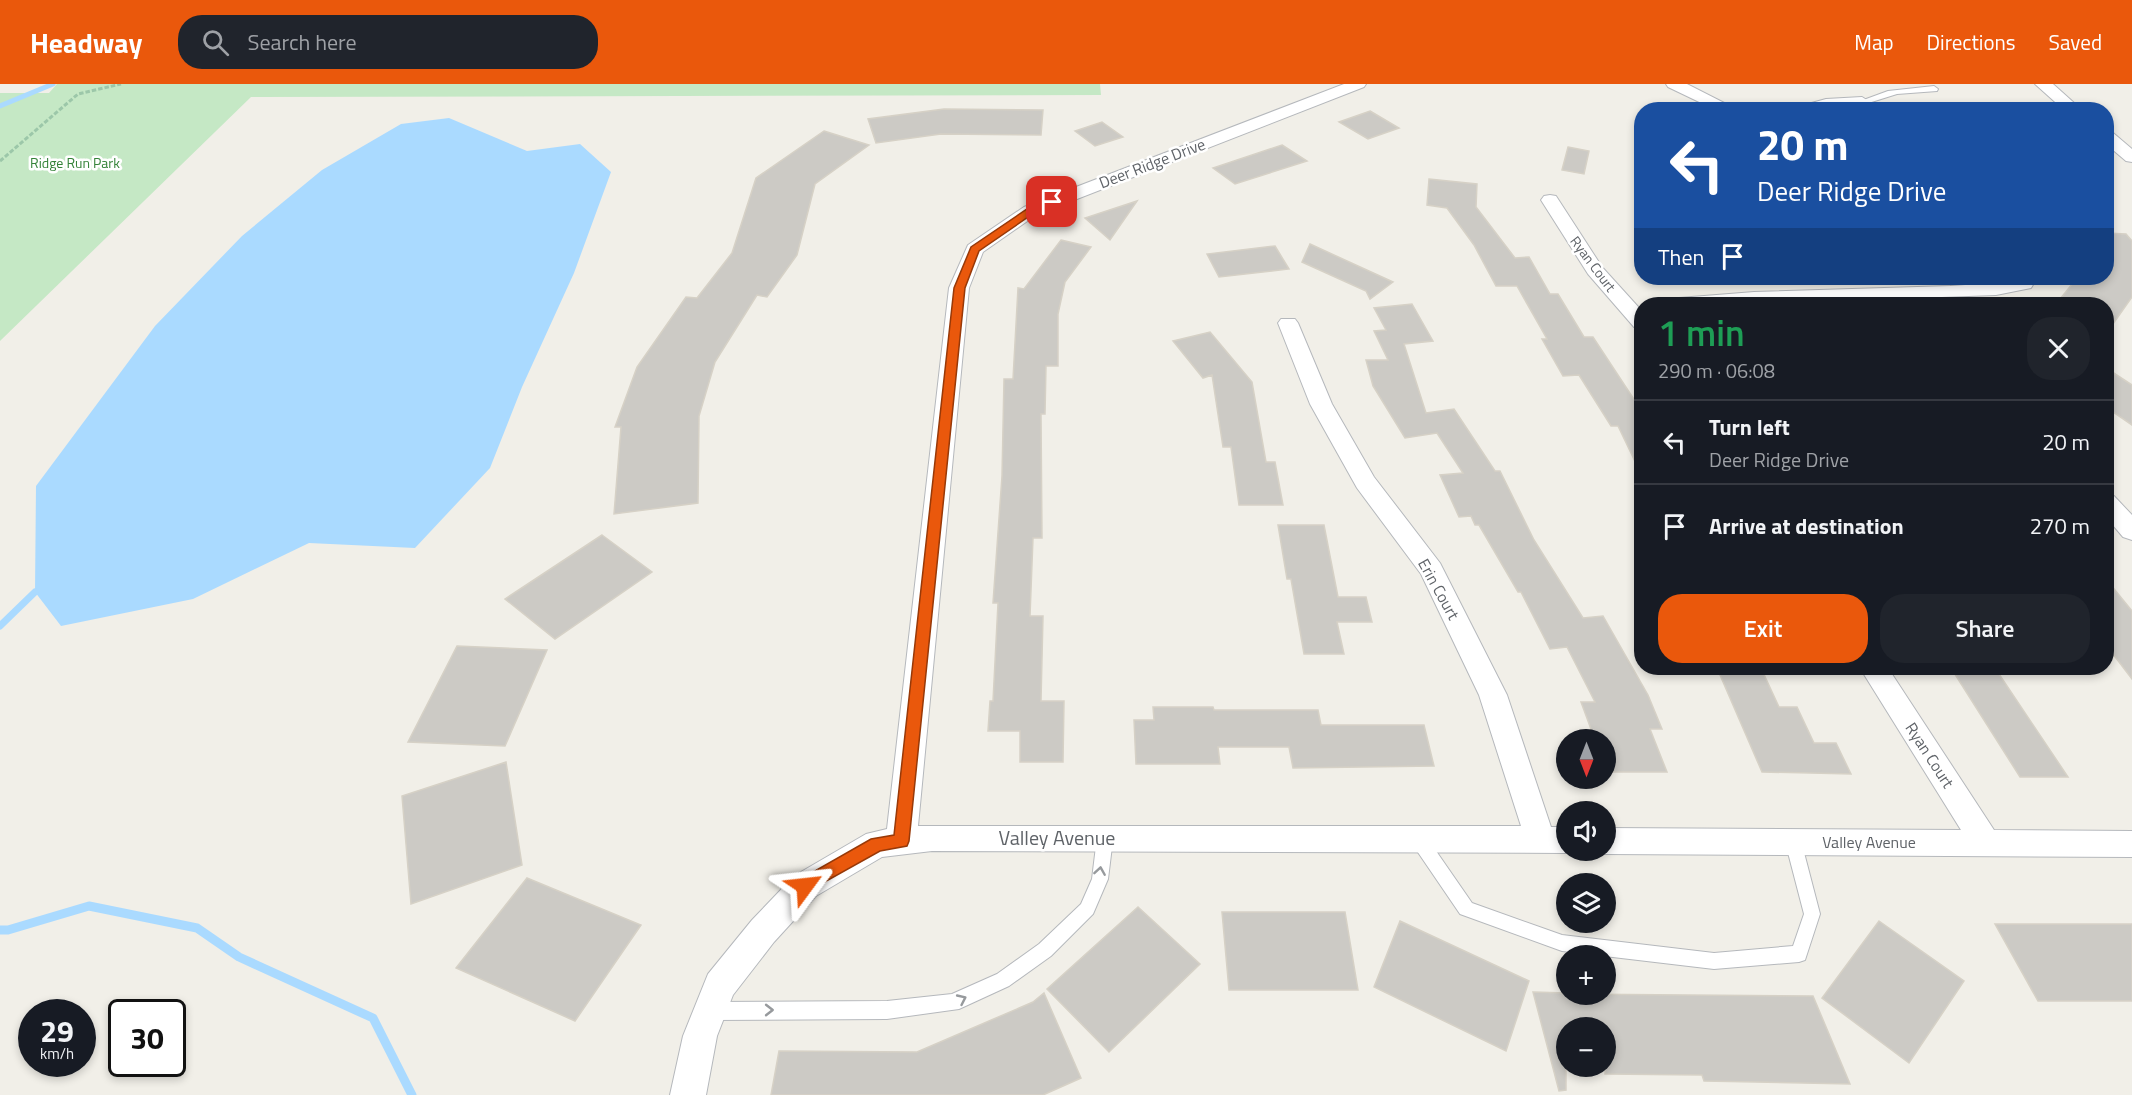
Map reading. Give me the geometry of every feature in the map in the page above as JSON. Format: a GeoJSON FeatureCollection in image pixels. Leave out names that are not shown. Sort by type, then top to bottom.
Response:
{"type":"FeatureCollection","features":[{"type":"Feature","properties":{"kind":"street","name":"Deer Ridge Drive"},"geometry":{"type":"LineString","coordinates":[[901,841],[959,288],[975,249],[1030,211],[1358,84]]}},
{"type":"Feature","properties":{"kind":"street"},"geometry":{"type":"LineString","coordinates":[[1674,84],[1713,102]]}},
{"type":"Feature","properties":{"kind":"street"},"geometry":{"type":"LineString","coordinates":[[2043,84],[2064,102]]}},
{"type":"Feature","properties":{"kind":"street"},"geometry":{"type":"LineString","coordinates":[[2114,142],[2132,157]]}},
{"type":"Feature","properties":{"kind":"street","name":"Ryan Court"},"geometry":{"type":"LineString","coordinates":[[1550,200],[1594,270],[1634,311]]}},
{"type":"Feature","properties":{"kind":"street"},"geometry":{"type":"LineString","coordinates":[[1912,285],[1923,297]]}},
{"type":"Feature","properties":{"kind":"street"},"geometry":{"type":"LineString","coordinates":[[1939,297],[2022,285]]}},
{"type":"Feature","properties":{"kind":"street","name":"Erin Court"},"geometry":{"type":"LineString","coordinates":[[1288,323],[1321,404],[1365,482],[1431,570],[1492,694],[1553,840]]}},
{"type":"Feature","properties":{"kind":"street"},"geometry":{"type":"LineString","coordinates":[[2114,511],[2132,531]]}},
{"type":"Feature","properties":{"kind":"street","name":"Ryan Court"},"geometry":{"type":"LineString","coordinates":[[1878,675],[1986,843]]}},
{"type":"Feature","properties":{"kind":"street","name":"Valley Avenue"},"geometry":{"type":"LineString","coordinates":[[688,1095],[700,1036],[720,985],[763,931],[805,886],[877,844],[932,838],[1553,840]]}},
{"type":"Feature","properties":{"kind":"street","name":"Valley Avenue"},"geometry":{"type":"LineString","coordinates":[[1616,841],[2132,844]]}},
{"type":"Feature","properties":{"kind":"lane"},"geometry":{"type":"LineString","coordinates":[[1862,102],[1881,93],[1903,89],[1934,89]]}},
{"type":"Feature","properties":{"kind":"lane"},"geometry":{"type":"LineString","coordinates":[[710,1011],[887,1010],[953,1003],[1003,980],[1045,950],[1087,909],[1100,879],[1105,838]]}},
{"type":"Feature","properties":{"kind":"lane"},"geometry":{"type":"LineString","coordinates":[[1419,840],[1466,909],[1562,943],[1714,961],[1799,954],[1812,914],[1793,841]]}},
{"type":"Feature","properties":{"kind":"path"},"geometry":{"type":"LineString","coordinates":[[0,161],[78,94],[121,84]]}},
{"type":"Feature","properties":{"kind":"green space","name":"Ridge Run Park"},"geometry":{"type":"Polygon","coordinates":[[[57,84],[1100,84],[1101,95],[251,97],[0,341],[0,93],[49,93],[57,84]]]}},
{"type":"Feature","properties":{"kind":"water"},"geometry":{"type":"Polygon","coordinates":[[[449,118],[527,151],[580,144],[611,172],[574,273],[522,387],[490,468],[415,548],[309,543],[193,599],[61,626],[35,592],[36,486],[155,326],[242,236],[322,170],[401,124],[449,118]]]}},
{"type":"Feature","properties":{"kind":"building"},"geometry":{"type":"Polygon","coordinates":[[[944,109],[1043,110],[1041,135],[941,134],[876,143],[868,119],[944,109]]]}},
{"type":"Feature","properties":{"kind":"building"},"geometry":{"type":"Polygon","coordinates":[[[1370,111],[1399,128],[1368,139],[1339,122],[1370,111]]]}},
{"type":"Feature","properties":{"kind":"building"},"geometry":{"type":"Polygon","coordinates":[[[1102,122],[1123,137],[1095,146],[1075,131],[1102,122]]]}},
{"type":"Feature","properties":{"kind":"building"},"geometry":{"type":"Polygon","coordinates":[[[824,131],[869,145],[815,184],[797,255],[767,297],[757,295],[715,362],[699,416],[698,503],[614,514],[621,427],[615,427],[637,367],[686,297],[697,298],[732,253],[756,178],[824,131]]]}},
{"type":"Feature","properties":{"kind":"building"},"geometry":{"type":"Polygon","coordinates":[[[1282,145],[1307,161],[1235,184],[1213,168],[1282,145]]]}},
{"type":"Feature","properties":{"kind":"building"},"geometry":{"type":"Polygon","coordinates":[[[1568,147],[1589,151],[1584,174],[1562,170],[1568,147]]]}},
{"type":"Feature","properties":{"kind":"building"},"geometry":{"type":"Polygon","coordinates":[[[1429,179],[1477,184],[1476,207],[1515,258],[1529,257],[1550,294],[1558,294],[1584,337],[1593,337],[1634,399],[1634,459],[1618,426],[1611,426],[1579,375],[1563,376],[1542,339],[1547,339],[1517,286],[1496,286],[1474,245],[1447,208],[1427,205],[1429,179]]]}},
{"type":"Feature","properties":{"kind":"building"},"geometry":{"type":"Polygon","coordinates":[[[1137,201],[1110,240],[1085,218],[1137,201]]]}},
{"type":"Feature","properties":{"kind":"building"},"geometry":{"type":"Polygon","coordinates":[[[2114,233],[2126,234],[2132,241],[2132,297],[2114,323],[2114,297],[2062,297],[2071,285],[2114,285],[2114,233]]]}},
{"type":"Feature","properties":{"kind":"building"},"geometry":{"type":"Polygon","coordinates":[[[1061,240],[1091,247],[1065,282],[1058,314],[1058,366],[1046,366],[1045,414],[1041,414],[1042,538],[1033,538],[1030,616],[1043,616],[1041,701],[1064,701],[1063,762],[1020,762],[1020,731],[988,731],[990,701],[993,701],[998,603],[993,603],[1002,476],[1004,379],[1013,379],[1018,288],[1024,289],[1061,240]]]}},
{"type":"Feature","properties":{"kind":"building"},"geometry":{"type":"Polygon","coordinates":[[[1310,244],[1393,282],[1370,299],[1366,291],[1302,262],[1310,244]]]}},
{"type":"Feature","properties":{"kind":"building"},"geometry":{"type":"Polygon","coordinates":[[[1275,246],[1289,269],[1219,277],[1207,254],[1275,246]]]}},
{"type":"Feature","properties":{"kind":"building"},"geometry":{"type":"Polygon","coordinates":[[[1412,304],[1433,341],[1404,344],[1426,413],[1454,409],[1495,471],[1500,471],[1534,540],[1583,618],[1603,616],[1634,670],[1634,675],[1637,675],[1648,695],[1662,729],[1650,729],[1667,772],[1616,772],[1616,729],[1591,729],[1581,702],[1595,702],[1567,647],[1550,649],[1521,592],[1518,592],[1479,525],[1475,525],[1471,516],[1459,517],[1440,475],[1463,473],[1437,433],[1405,438],[1373,386],[1366,360],[1388,360],[1374,331],[1386,330],[1374,308],[1412,304]]]}},
{"type":"Feature","properties":{"kind":"building"},"geometry":{"type":"Polygon","coordinates":[[[1210,332],[1252,382],[1266,462],[1275,462],[1283,505],[1239,505],[1231,447],[1223,447],[1212,375],[1203,378],[1173,341],[1210,332]]]}},
{"type":"Feature","properties":{"kind":"building"},"geometry":{"type":"Polygon","coordinates":[[[2114,373],[2132,385],[2132,425],[2114,413],[2114,373]]]}},
{"type":"Feature","properties":{"kind":"building"},"geometry":{"type":"Polygon","coordinates":[[[1278,525],[1324,525],[1338,597],[1366,597],[1372,622],[1337,622],[1344,654],[1304,654],[1291,579],[1287,579],[1278,525]]]}},
{"type":"Feature","properties":{"kind":"building"},"geometry":{"type":"Polygon","coordinates":[[[602,535],[652,572],[555,639],[505,599],[602,535]]]}},
{"type":"Feature","properties":{"kind":"building"},"geometry":{"type":"Polygon","coordinates":[[[2114,589],[2132,611],[2132,679],[2114,655],[2114,589]]]}},
{"type":"Feature","properties":{"kind":"building"},"geometry":{"type":"Polygon","coordinates":[[[457,646],[547,650],[505,746],[408,742],[457,646]]]}},
{"type":"Feature","properties":{"kind":"building"},"geometry":{"type":"Polygon","coordinates":[[[1720,675],[1764,675],[1779,707],[1797,707],[1814,743],[1836,743],[1851,774],[1762,772],[1720,675]]]}},
{"type":"Feature","properties":{"kind":"building"},"geometry":{"type":"Polygon","coordinates":[[[1955,675],[2000,675],[2068,777],[2020,777],[1955,675]]]}},
{"type":"Feature","properties":{"kind":"building"},"geometry":{"type":"Polygon","coordinates":[[[1153,707],[1213,707],[1214,710],[1318,710],[1321,725],[1424,725],[1434,766],[1293,768],[1289,747],[1218,747],[1220,764],[1136,764],[1134,720],[1154,720],[1153,707]]]}},
{"type":"Feature","properties":{"kind":"building"},"geometry":{"type":"Polygon","coordinates":[[[506,762],[522,865],[411,904],[402,796],[506,762]]]}},
{"type":"Feature","properties":{"kind":"building"},"geometry":{"type":"Polygon","coordinates":[[[527,878],[641,925],[575,1021],[456,968],[527,878]]]}},
{"type":"Feature","properties":{"kind":"building"},"geometry":{"type":"Polygon","coordinates":[[[1138,907],[1200,964],[1109,1052],[1047,989],[1138,907]]]}},
{"type":"Feature","properties":{"kind":"building"},"geometry":{"type":"Polygon","coordinates":[[[1222,912],[1345,912],[1358,990],[1229,990],[1222,912]]]}},
{"type":"Feature","properties":{"kind":"building"},"geometry":{"type":"Polygon","coordinates":[[[1400,921],[1529,981],[1506,1051],[1374,987],[1400,921]]]}},
{"type":"Feature","properties":{"kind":"building"},"geometry":{"type":"Polygon","coordinates":[[[1879,921],[1964,981],[1909,1063],[1822,998],[1879,921]]]}},
{"type":"Feature","properties":{"kind":"building"},"geometry":{"type":"Polygon","coordinates":[[[1995,924],[2132,924],[2132,1001],[2038,1001],[1995,924]]]}},
{"type":"Feature","properties":{"kind":"building"},"geometry":{"type":"Polygon","coordinates":[[[1533,992],[1556,993],[1556,1005],[1616,1005],[1616,994],[1813,996],[1850,1084],[1704,1081],[1702,1075],[1616,1074],[1616,1017],[1556,1017],[1556,1077],[1566,1077],[1566,1090],[1559,1091],[1533,992]]]}},
{"type":"Feature","properties":{"kind":"building"},"geometry":{"type":"Polygon","coordinates":[[[1044,993],[1081,1078],[1043,1095],[771,1095],[779,1051],[917,1052],[1033,1002],[1044,993]]]}},
{"type":"Feature","properties":{"kind":"waterway"},"geometry":{"type":"LineString","coordinates":[[0,106],[53,84]]}},
{"type":"Feature","properties":{"kind":"waterway"},"geometry":{"type":"LineString","coordinates":[[0,626],[35,592]]}},
{"type":"Feature","properties":{"kind":"waterway"},"geometry":{"type":"LineString","coordinates":[[0,930],[8,930],[89,906],[197,928],[239,957],[373,1018],[412,1095]]}},
{"type":"Feature","properties":{"kind":"route"},"geometry":{"type":"LineString","coordinates":[[805,886],[877,844],[901,841],[959,288],[975,249],[1030,211],[1052,202]]}}]}
